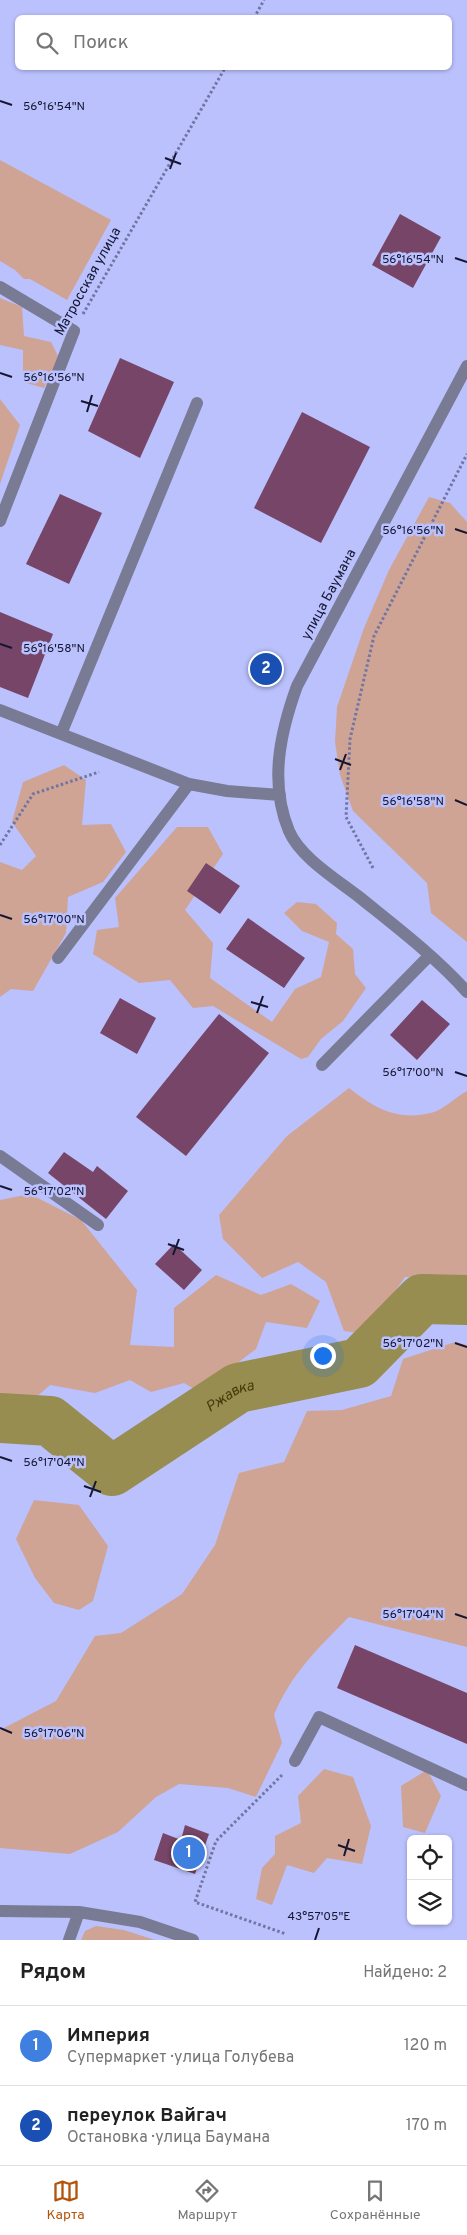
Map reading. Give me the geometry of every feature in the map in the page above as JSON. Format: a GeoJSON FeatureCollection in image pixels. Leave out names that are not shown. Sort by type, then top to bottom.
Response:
{"type":"FeatureCollection","features":[{"type":"Feature","properties":{"kind":"street"},"geometry":{"type":"LineString","coordinates":[[0,287],[74,331]]}},
{"type":"Feature","properties":{"kind":"street","name":"Матросская улица"},"geometry":{"type":"LineString","coordinates":[[0,521],[74,331]]}},
{"type":"Feature","properties":{"kind":"street","name":"улица Баумана"},"geometry":{"type":"LineString","coordinates":[[467,366],[297,686],[281,740],[277,766],[280,795],[290,832],[310,859],[429,956],[467,992]]}},
{"type":"Feature","properties":{"kind":"street"},"geometry":{"type":"LineString","coordinates":[[61,734],[197,403]]}},
{"type":"Feature","properties":{"kind":"street"},"geometry":{"type":"LineString","coordinates":[[0,710],[189,784],[228,791],[280,795]]}},
{"type":"Feature","properties":{"kind":"street"},"geometry":{"type":"LineString","coordinates":[[58,958],[189,784]]}},
{"type":"Feature","properties":{"kind":"street"},"geometry":{"type":"LineString","coordinates":[[322,1065],[429,956]]}},
{"type":"Feature","properties":{"kind":"street"},"geometry":{"type":"LineString","coordinates":[[0,1156],[98,1226]]}},
{"type":"Feature","properties":{"kind":"street"},"geometry":{"type":"LineString","coordinates":[[296,1761],[319,1717],[467,1785]]}},
{"type":"Feature","properties":{"kind":"street"},"geometry":{"type":"LineString","coordinates":[[0,1911],[80,1912],[140,1922],[193,1940]]}},
{"type":"Feature","properties":{"kind":"street"},"geometry":{"type":"LineString","coordinates":[[69,1940],[80,1912]]}},
{"type":"Feature","properties":{"kind":"path"},"geometry":{"type":"LineString","coordinates":[[256,15],[264,0]]}},
{"type":"Feature","properties":{"kind":"path","name":"Матросская улица"},"geometry":{"type":"LineString","coordinates":[[74,331],[224,70]]}},
{"type":"Feature","properties":{"kind":"path"},"geometry":{"type":"LineString","coordinates":[[373,868],[346,817],[350,739],[374,636],[467,454]]}},
{"type":"Feature","properties":{"kind":"path"},"geometry":{"type":"LineString","coordinates":[[0,845],[33,794],[130,761]]}},
{"type":"Feature","properties":{"kind":"path"},"geometry":{"type":"LineString","coordinates":[[286,1934],[195,1902],[216,1840],[296,1761]]}},
{"type":"Feature","properties":{"kind":"shaded area"},"geometry":{"type":"Polygon","coordinates":[[[0,160],[111,220],[67,300],[30,279],[24,279],[15,270],[0,261],[0,160]]]}},
{"type":"Feature","properties":{"kind":"shaded area"},"geometry":{"type":"Polygon","coordinates":[[[0,298],[22,307],[24,336],[51,342],[59,358],[44,388],[23,382],[23,350],[0,345],[0,298]]]}},
{"type":"Feature","properties":{"kind":"shaded area"},"geometry":{"type":"Polygon","coordinates":[[[0,399],[20,425],[0,484],[0,399]]]}},
{"type":"Feature","properties":{"kind":"shaded area"},"geometry":{"type":"Polygon","coordinates":[[[429,497],[450,503],[467,522],[467,942],[431,913],[427,883],[353,811],[340,775],[335,742],[337,707],[364,628],[389,570],[429,497]]]}},
{"type":"Feature","properties":{"kind":"shaded area"},"geometry":{"type":"Polygon","coordinates":[[[64,765],[86,780],[82,825],[111,824],[126,852],[103,882],[68,897],[66,933],[33,991],[11,989],[0,997],[0,862],[22,870],[36,856],[12,822],[23,782],[64,765]]]}},
{"type":"Feature","properties":{"kind":"shaded area"},"geometry":{"type":"Polygon","coordinates":[[[177,827],[208,827],[223,854],[185,910],[213,943],[210,978],[272,1022],[295,989],[321,977],[329,942],[302,931],[284,913],[297,902],[316,904],[337,923],[336,934],[353,949],[355,974],[366,988],[343,1021],[321,1039],[308,1057],[301,1059],[213,1006],[193,1008],[170,980],[139,983],[93,954],[97,930],[119,927],[115,898],[177,827]]]}},
{"type":"Feature","properties":{"kind":"shaded area"},"geometry":{"type":"Polygon","coordinates":[[[349,1088],[377,1107],[397,1114],[407,1115],[418,1115],[436,1111],[467,1091],[467,1275],[405,1277],[365,1334],[344,1331],[326,1282],[298,1262],[262,1278],[223,1239],[219,1215],[287,1136],[349,1088]]]}},
{"type":"Feature","properties":{"kind":"shaded area"},"geometry":{"type":"Polygon","coordinates":[[[30,1194],[81,1220],[137,1290],[130,1345],[174,1347],[174,1308],[216,1275],[261,1295],[291,1284],[320,1301],[307,1328],[266,1322],[256,1349],[199,1392],[184,1383],[151,1392],[130,1380],[95,1393],[50,1385],[34,1399],[0,1394],[0,1200],[30,1194]]]}},
{"type":"Feature","properties":{"kind":"shaded area"},"geometry":{"type":"Polygon","coordinates":[[[455,1342],[467,1345],[467,1647],[349,1617],[306,1662],[281,1700],[274,1715],[282,1743],[256,1797],[228,1788],[179,1784],[156,1797],[118,1832],[70,1854],[0,1848],[0,1730],[56,1701],[95,1636],[121,1633],[182,1594],[215,1545],[239,1473],[284,1462],[307,1411],[342,1410],[391,1396],[403,1359],[455,1342]]]}},
{"type":"Feature","properties":{"kind":"shaded area"},"geometry":{"type":"Polygon","coordinates":[[[34,1500],[79,1505],[108,1546],[93,1601],[79,1610],[54,1603],[35,1578],[16,1539],[34,1500]]]}},
{"type":"Feature","properties":{"kind":"shaded area"},"geometry":{"type":"Polygon","coordinates":[[[324,1769],[353,1777],[371,1826],[362,1864],[327,1858],[314,1873],[287,1865],[272,1905],[256,1899],[262,1868],[275,1854],[275,1836],[301,1823],[298,1796],[324,1769]]]}},
{"type":"Feature","properties":{"kind":"shaded area"},"geometry":{"type":"Polygon","coordinates":[[[427,1770],[441,1796],[425,1833],[403,1827],[401,1786],[427,1770]]]}},
{"type":"Feature","properties":{"kind":"shaded area"},"geometry":{"type":"Polygon","coordinates":[[[96,1926],[124,1930],[155,1940],[81,1940],[85,1931],[96,1926]]]}},
{"type":"Feature","properties":{"kind":"building"},"geometry":{"type":"Polygon","coordinates":[[[400,214],[441,237],[413,288],[372,265],[400,214]]]}},
{"type":"Feature","properties":{"kind":"building"},"geometry":{"type":"Polygon","coordinates":[[[120,358],[174,382],[140,458],[88,431],[120,358]]]}},
{"type":"Feature","properties":{"kind":"building"},"geometry":{"type":"Polygon","coordinates":[[[302,412],[370,447],[321,543],[254,508],[302,412]]]}},
{"type":"Feature","properties":{"kind":"building"},"geometry":{"type":"Polygon","coordinates":[[[60,494],[102,513],[69,584],[26,564],[60,494]]]}},
{"type":"Feature","properties":{"kind":"building"},"geometry":{"type":"Polygon","coordinates":[[[0,612],[53,634],[28,698],[0,687],[0,612]]]}},
{"type":"Feature","properties":{"kind":"building"},"geometry":{"type":"Polygon","coordinates":[[[206,863],[240,886],[220,914],[187,891],[206,863]]]}},
{"type":"Feature","properties":{"kind":"building"},"geometry":{"type":"Polygon","coordinates":[[[248,918],[305,958],[284,988],[226,949],[248,918]]]}},
{"type":"Feature","properties":{"kind":"building"},"geometry":{"type":"Polygon","coordinates":[[[120,998],[156,1018],[137,1054],[100,1033],[120,998]]]}},
{"type":"Feature","properties":{"kind":"building"},"geometry":{"type":"Polygon","coordinates":[[[422,1000],[450,1024],[417,1060],[390,1035],[422,1000]]]}},
{"type":"Feature","properties":{"kind":"building"},"geometry":{"type":"Polygon","coordinates":[[[219,1014],[269,1053],[186,1156],[136,1117],[219,1014]]]}},
{"type":"Feature","properties":{"kind":"building"},"geometry":{"type":"Polygon","coordinates":[[[64,1152],[93,1172],[97,1166],[128,1191],[106,1219],[48,1173],[64,1152]]]}},
{"type":"Feature","properties":{"kind":"building"},"geometry":{"type":"Polygon","coordinates":[[[174,1244],[202,1270],[184,1290],[155,1264],[174,1244]]]}},
{"type":"Feature","properties":{"kind":"building"},"geometry":{"type":"Polygon","coordinates":[[[355,1645],[467,1693],[467,1744],[337,1688],[355,1645]]]}},
{"type":"Feature","properties":{"kind":"building"},"geometry":{"type":"Polygon","coordinates":[[[185,1825],[209,1834],[195,1874],[154,1860],[163,1833],[181,1840],[185,1825]]]}},
{"type":"Feature","properties":{"kind":"waterway","name":"Ржавка"},"geometry":{"type":"LineString","coordinates":[[0,1418],[50,1421],[112,1471],[238,1388],[359,1363],[422,1299],[467,1300]]}},
{"type":"Feature","properties":{"kind":"place","name":"переулок Вайгач"},"geometry":{"type":"Point","coordinates":[266,669]}},
{"type":"Feature","properties":{"kind":"place","name":"Империя"},"geometry":{"type":"Point","coordinates":[189,1853]}}]}
